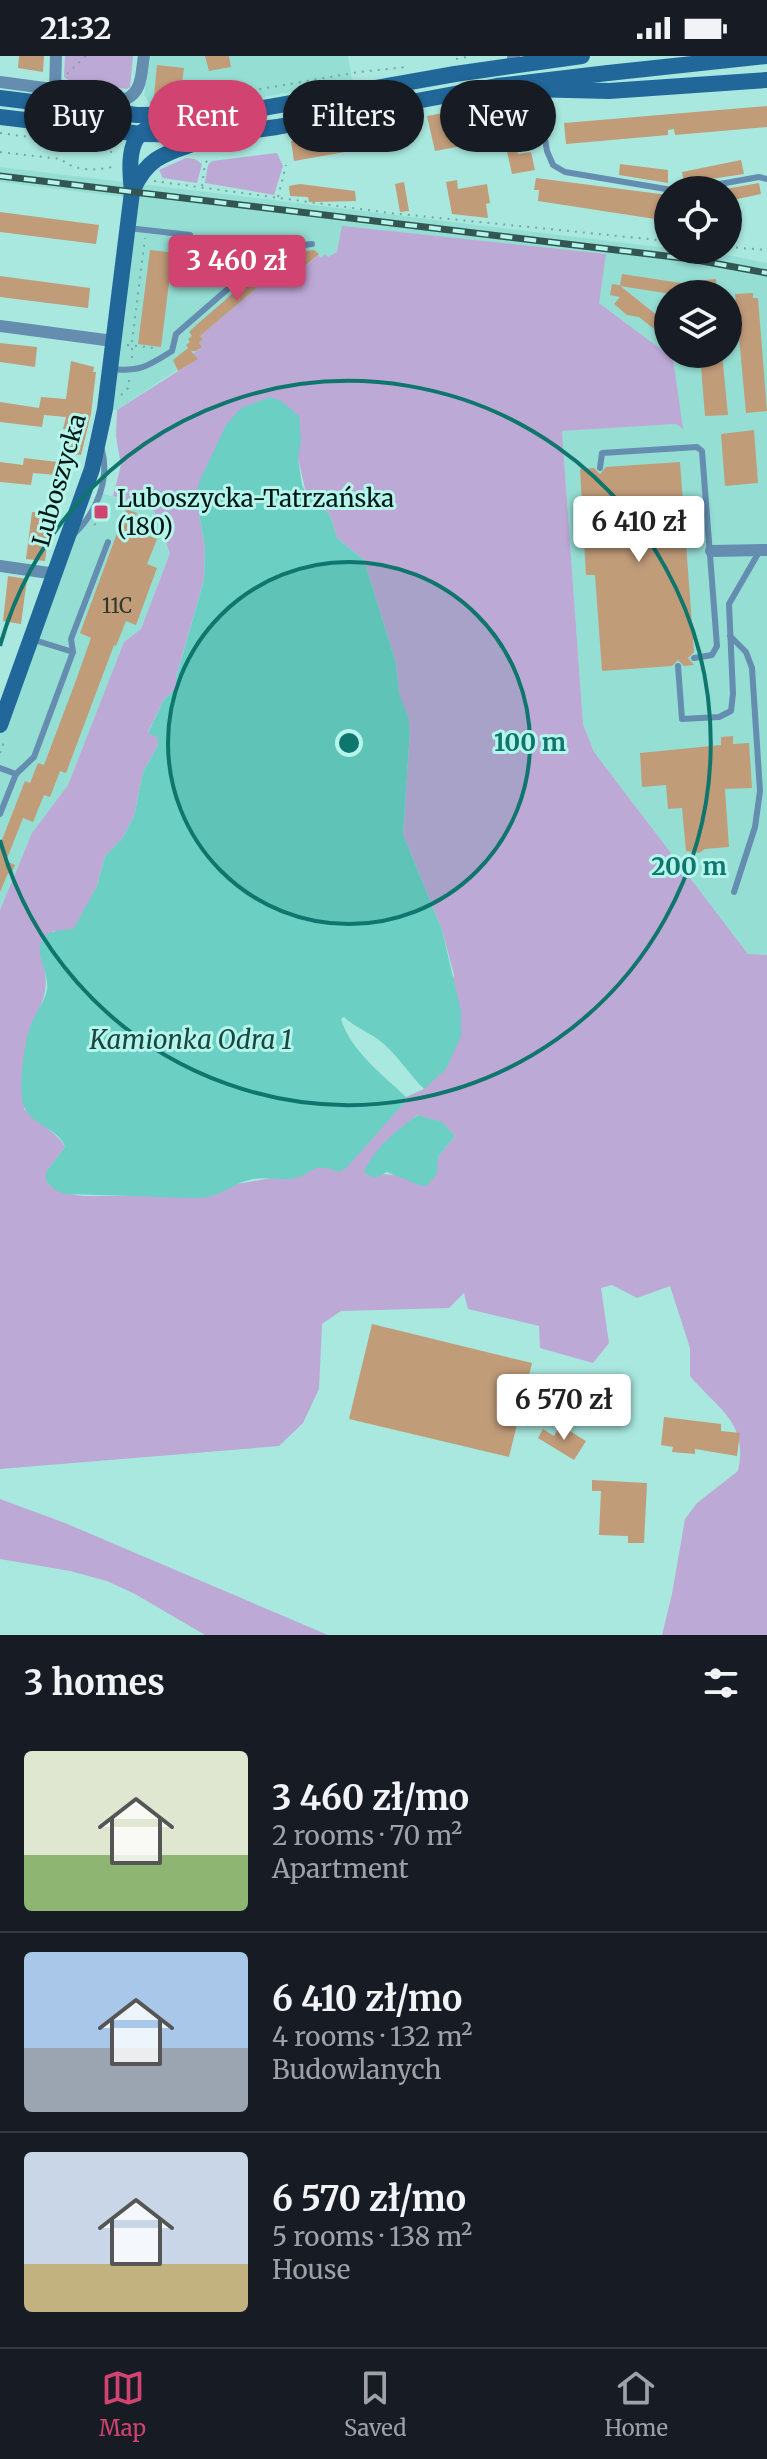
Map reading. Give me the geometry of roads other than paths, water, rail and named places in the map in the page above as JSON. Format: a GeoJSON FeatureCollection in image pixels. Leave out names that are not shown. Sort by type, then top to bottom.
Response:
{"type":"FeatureCollection","features":[{"type":"Feature","properties":{"kind":"main road"},"geometry":{"type":"LineString","coordinates":[[267,108],[515,56]]}},
{"type":"Feature","properties":{"kind":"main road"},"geometry":{"type":"LineString","coordinates":[[473,63],[582,56]]}},
{"type":"Feature","properties":{"kind":"main road"},"geometry":{"type":"LineString","coordinates":[[548,80],[767,56]]}},
{"type":"Feature","properties":{"kind":"main road"},"geometry":{"type":"LineString","coordinates":[[556,90],[609,91],[767,80]]}},
{"type":"Feature","properties":{"kind":"main road"},"geometry":{"type":"LineString","coordinates":[[267,128],[440,97]]}},
{"type":"Feature","properties":{"kind":"main road"},"geometry":{"type":"LineString","coordinates":[[0,98],[111,113],[148,115]]}},
{"type":"Feature","properties":{"kind":"main road"},"geometry":{"type":"LineString","coordinates":[[0,117],[24,120]]}},
{"type":"Feature","properties":{"kind":"main road"},"geometry":{"type":"LineString","coordinates":[[124,158],[148,126]]}},
{"type":"Feature","properties":{"kind":"main road"},"geometry":{"type":"LineString","coordinates":[[132,133],[148,134]]}},
{"type":"Feature","properties":{"kind":"main road"},"geometry":{"type":"LineString","coordinates":[[122,152],[124,158]]}},
{"type":"Feature","properties":{"kind":"main road"},"geometry":{"type":"LineString","coordinates":[[132,192],[139,175],[155,158],[171,152]]}},
{"type":"Feature","properties":{"kind":"main road","name":"Luboszycka"},"geometry":{"type":"LineString","coordinates":[[0,725],[69,539],[100,439],[110,369],[118,342],[132,192],[128,160],[124,158]]}},
{"type":"Feature","properties":{"kind":"street"},"geometry":{"type":"LineString","coordinates":[[55,80],[56,56]]}},
{"type":"Feature","properties":{"kind":"street"},"geometry":{"type":"LineString","coordinates":[[132,96],[139,88],[144,56]]}},
{"type":"Feature","properties":{"kind":"street"},"geometry":{"type":"LineString","coordinates":[[0,82],[24,85]]}},
{"type":"Feature","properties":{"kind":"street"},"geometry":{"type":"LineString","coordinates":[[0,326],[118,342]]}},
{"type":"Feature","properties":{"kind":"street"},"geometry":{"type":"LineString","coordinates":[[711,551],[764,550]]}},
{"type":"Feature","properties":{"kind":"street"},"geometry":{"type":"LineString","coordinates":[[0,566],[56,574]]}},
{"type":"Feature","properties":{"kind":"lane"},"geometry":{"type":"LineString","coordinates":[[547,152],[553,165],[565,172],[654,187]]}},
{"type":"Feature","properties":{"kind":"lane"},"geometry":{"type":"LineString","coordinates":[[742,180],[767,179]]}},
{"type":"Feature","properties":{"kind":"lane"},"geometry":{"type":"LineString","coordinates":[[128,228],[190,235]]}},
{"type":"Feature","properties":{"kind":"lane"},"geometry":{"type":"LineString","coordinates":[[110,369],[141,369],[172,351],[176,334],[275,248],[312,244]]}},
{"type":"Feature","properties":{"kind":"lane"},"geometry":{"type":"LineString","coordinates":[[600,468],[602,453],[697,447],[702,451],[717,646],[712,655],[694,658]]}},
{"type":"Feature","properties":{"kind":"lane"},"geometry":{"type":"LineString","coordinates":[[0,814],[16,774],[34,757],[73,652],[71,639],[108,542]]}},
{"type":"Feature","properties":{"kind":"lane"},"geometry":{"type":"LineString","coordinates":[[678,666],[682,719],[719,717],[731,711],[729,604],[764,550]]}},
{"type":"Feature","properties":{"kind":"lane"},"geometry":{"type":"LineString","coordinates":[[730,636],[746,652],[752,668],[760,791],[755,827],[734,892]]}},
{"type":"Feature","properties":{"kind":"lane"},"geometry":{"type":"LineString","coordinates":[[31,639],[73,652]]}},
{"type":"Feature","properties":{"kind":"lane"},"geometry":{"type":"LineString","coordinates":[[0,768],[16,774]]}},
{"type":"Feature","properties":{"kind":"water","name":"Kamionka Odra 1"},"geometry":{"type":"Polygon","coordinates":[[[270,397],[281,401],[299,416],[301,440],[298,458],[302,485],[306,493],[330,515],[337,538],[364,560],[396,663],[399,693],[410,731],[403,834],[442,930],[461,1011],[461,1036],[446,1069],[424,1089],[381,1042],[344,1017],[341,1019],[359,1052],[406,1097],[346,1168],[339,1172],[317,1168],[291,1179],[253,1179],[202,1198],[65,1194],[46,1181],[46,1172],[65,1147],[57,1135],[26,1111],[21,1087],[29,1031],[47,990],[40,955],[41,942],[51,932],[74,928],[97,886],[105,856],[122,839],[134,816],[143,772],[158,745],[158,738],[148,733],[164,699],[176,689],[176,678],[204,580],[205,548],[196,496],[200,480],[226,425],[241,408],[270,397]]]}},
{"type":"Feature","properties":{"kind":"water"},"geometry":{"type":"Polygon","coordinates":[[[418,1115],[442,1122],[455,1136],[438,1157],[437,1174],[427,1185],[421,1186],[387,1172],[375,1178],[364,1173],[380,1148],[418,1115]]]}},
{"type":"Feature","properties":{"kind":"railway"},"geometry":{"type":"LineString","coordinates":[[0,176],[691,259],[767,273]]}},
{"type":"Feature","properties":{"kind":"place","name":"Luboszycka-Tatrzańska (180)"},"geometry":{"type":"Point","coordinates":[101,512]}}]}
